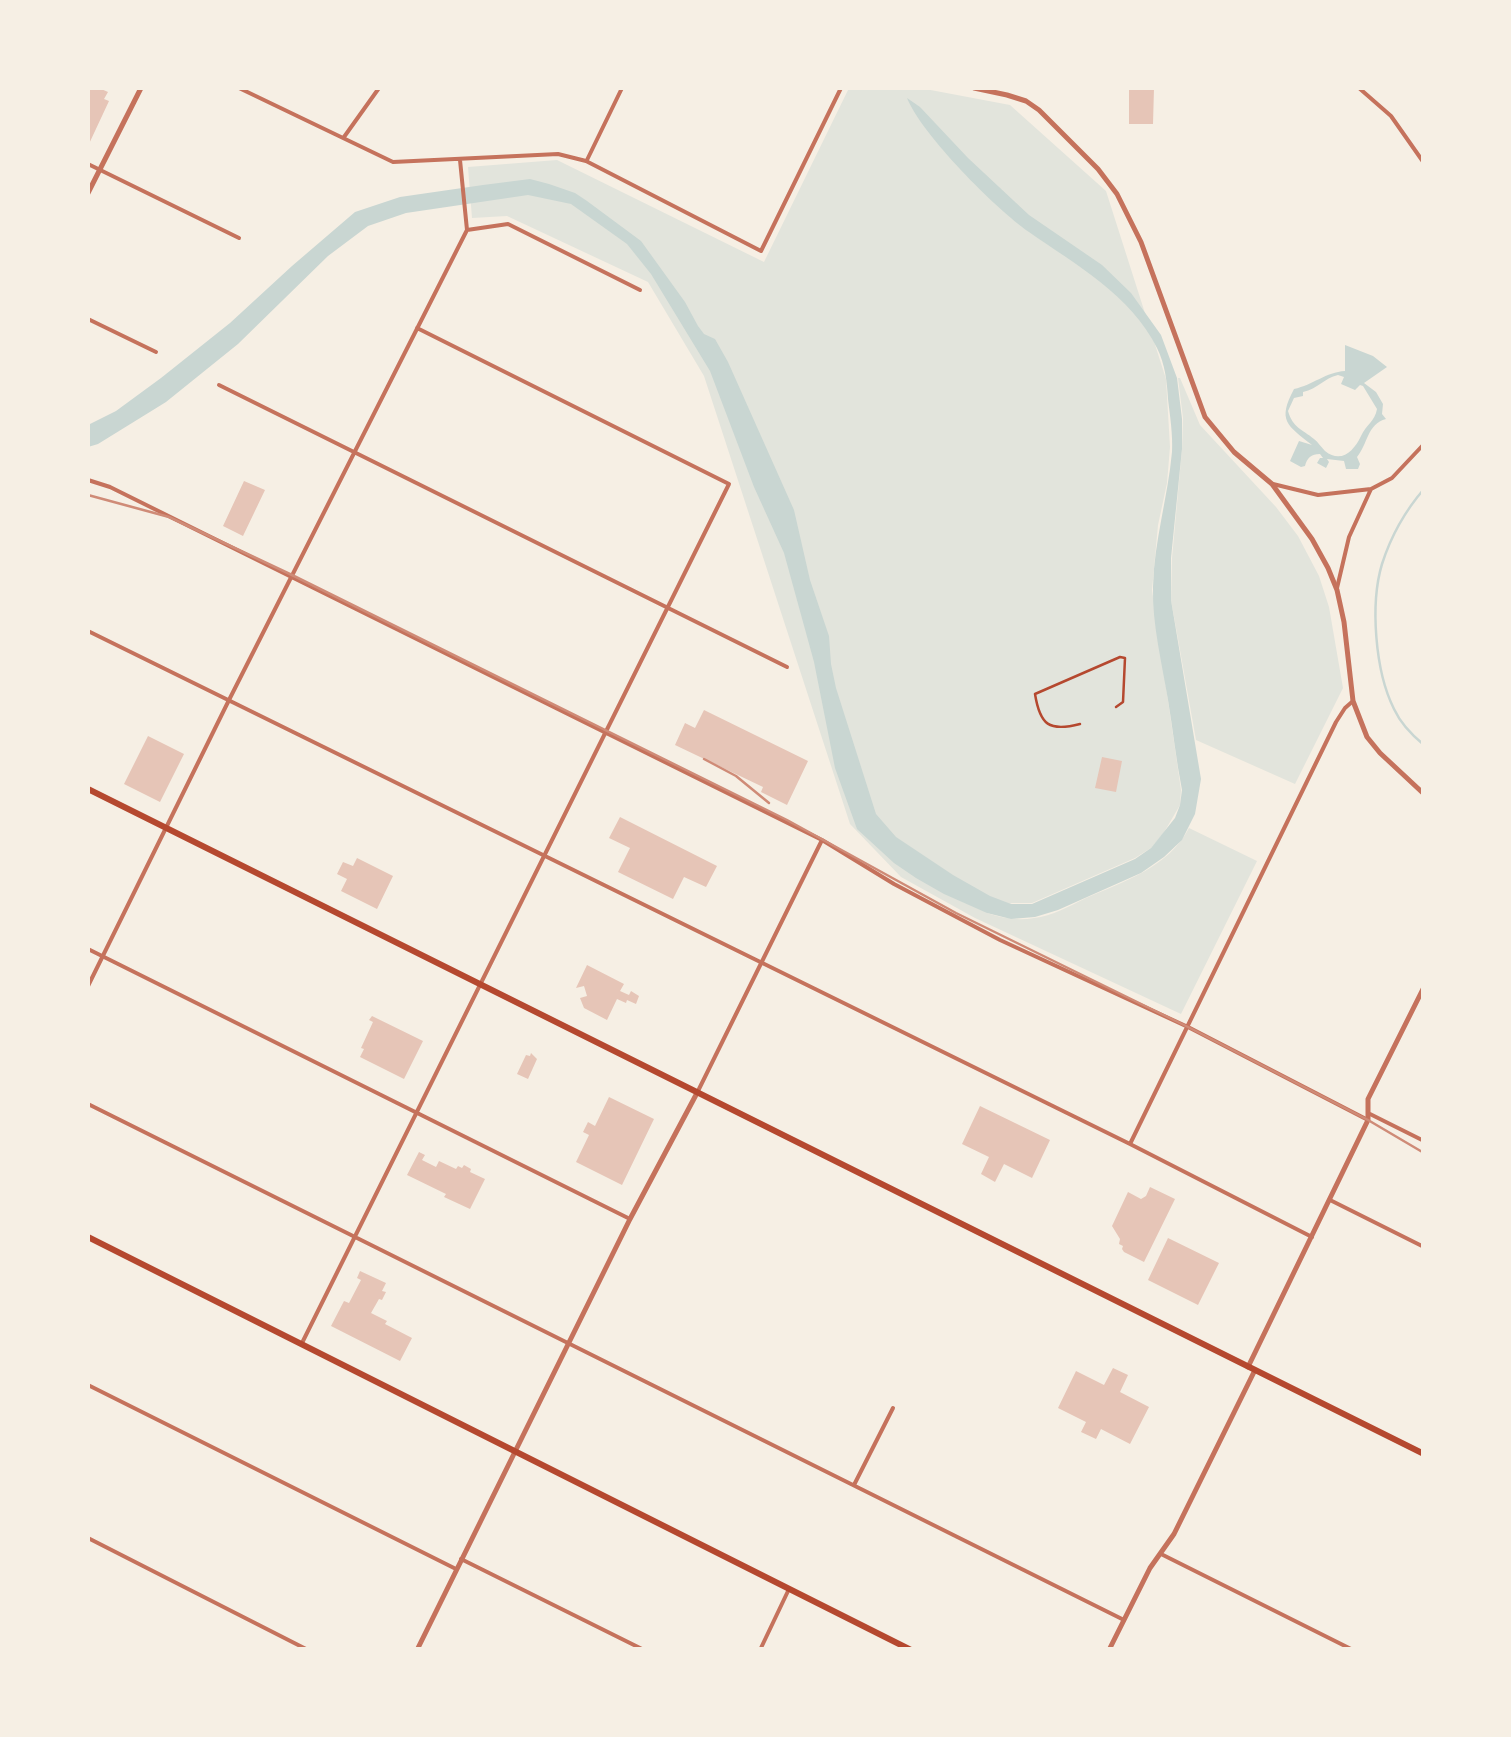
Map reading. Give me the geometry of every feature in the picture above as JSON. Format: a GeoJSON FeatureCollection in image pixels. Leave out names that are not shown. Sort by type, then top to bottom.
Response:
{"type":"FeatureCollection","features":[{"type":"Feature","properties":{"kind":"main road"},"geometry":{"type":"LineString","coordinates":[[88,789],[1424,1454]]}},
{"type":"Feature","properties":{"kind":"main road"},"geometry":{"type":"LineString","coordinates":[[88,1237],[912,1650]]}},
{"type":"Feature","properties":{"kind":"street"},"geometry":{"type":"LineString","coordinates":[[88,194],[141,88]]}},
{"type":"Feature","properties":{"kind":"street"},"geometry":{"type":"LineString","coordinates":[[239,88],[393,162],[558,154],[586,162],[761,252],[841,88]]}},
{"type":"Feature","properties":{"kind":"street"},"geometry":{"type":"LineString","coordinates":[[343,138],[379,88]]}},
{"type":"Feature","properties":{"kind":"street"},"geometry":{"type":"LineString","coordinates":[[586,162],[622,88]]}},
{"type":"Feature","properties":{"kind":"street"},"geometry":{"type":"LineString","coordinates":[[974,88],[998,90],[1039,110],[1098,169],[1117,194],[1141,242],[1205,417],[1234,452],[1272,484],[1318,546],[1337,590],[1353,701],[1373,745],[1424,794]]}},
{"type":"Feature","properties":{"kind":"street"},"geometry":{"type":"LineString","coordinates":[[1359,88],[1391,116],[1424,163]]}},
{"type":"Feature","properties":{"kind":"street"},"geometry":{"type":"LineString","coordinates":[[88,986],[468,230],[460,160]]}},
{"type":"Feature","properties":{"kind":"street"},"geometry":{"type":"LineString","coordinates":[[88,164],[240,238]]}},
{"type":"Feature","properties":{"kind":"street"},"geometry":{"type":"LineString","coordinates":[[468,230],[508,224],[640,290]]}},
{"type":"Feature","properties":{"kind":"street"},"geometry":{"type":"LineString","coordinates":[[88,319],[156,352]]}},
{"type":"Feature","properties":{"kind":"street"},"geometry":{"type":"LineString","coordinates":[[302,1343],[729,484],[417,328]]}},
{"type":"Feature","properties":{"kind":"street"},"geometry":{"type":"LineString","coordinates":[[220,386],[787,667]]}},
{"type":"Feature","properties":{"kind":"street"},"geometry":{"type":"LineString","coordinates":[[1272,484],[1318,495],[1371,488],[1392,478],[1424,444]]}},
{"type":"Feature","properties":{"kind":"street"},"geometry":{"type":"LineString","coordinates":[[88,480],[110,486],[822,840],[894,884],[1000,940],[1424,1141]]}},
{"type":"Feature","properties":{"kind":"street"},"geometry":{"type":"LineString","coordinates":[[1337,590],[1349,536],[1371,488]]}},
{"type":"Feature","properties":{"kind":"street"},"geometry":{"type":"LineString","coordinates":[[88,631],[1312,1237]]}},
{"type":"Feature","properties":{"kind":"street"},"geometry":{"type":"LineString","coordinates":[[1130,1144],[1336,722],[1353,701]]}},
{"type":"Feature","properties":{"kind":"street"},"geometry":{"type":"LineString","coordinates":[[417,1650],[822,840]]}},
{"type":"Feature","properties":{"kind":"street"},"geometry":{"type":"LineString","coordinates":[[88,949],[630,1220]]}},
{"type":"Feature","properties":{"kind":"street"},"geometry":{"type":"LineString","coordinates":[[1109,1650],[1150,1568],[1174,1534],[1368,1117],[1368,1099],[1424,987]]}},
{"type":"Feature","properties":{"kind":"street"},"geometry":{"type":"LineString","coordinates":[[88,1104],[1124,1620]]}},
{"type":"Feature","properties":{"kind":"street"},"geometry":{"type":"LineString","coordinates":[[1330,1200],[1424,1247]]}},
{"type":"Feature","properties":{"kind":"street"},"geometry":{"type":"LineString","coordinates":[[88,1385],[456,1569]]}},
{"type":"Feature","properties":{"kind":"street"},"geometry":{"type":"LineString","coordinates":[[854,1485],[893,1408]]}},
{"type":"Feature","properties":{"kind":"street"},"geometry":{"type":"LineString","coordinates":[[88,1538],[308,1650]]}},
{"type":"Feature","properties":{"kind":"street"},"geometry":{"type":"LineString","coordinates":[[1160,1554],[1353,1650]]}},
{"type":"Feature","properties":{"kind":"street"},"geometry":{"type":"LineString","coordinates":[[461,1559],[644,1650]]}},
{"type":"Feature","properties":{"kind":"street"},"geometry":{"type":"LineString","coordinates":[[760,1650],[789,1588]]}},
{"type":"Feature","properties":{"kind":"path"},"geometry":{"type":"LineString","coordinates":[[1080,724],[1060,729],[1046,724],[1035,694],[1125,658],[1122,702],[1116,707]]}},
{"type":"Feature","properties":{"kind":"shaded area"},"geometry":{"type":"Polygon","coordinates":[[[849,88],[920,88],[1010,105],[1106,191],[1166,379],[1170,447],[1152,590],[1180,805],[1163,834],[1135,858],[1032,903],[1012,903],[987,913],[1022,919],[1061,910],[1157,863],[1189,828],[1257,861],[1181,1014],[975,918],[901,877],[850,824],[704,376],[648,282],[507,216],[472,218],[468,167],[557,160],[764,262],[849,88]]]}},
{"type":"Feature","properties":{"kind":"shaded area"},"geometry":{"type":"Polygon","coordinates":[[[907,98],[1029,215],[1102,265],[1131,293],[1161,335],[1177,378],[1182,449],[1171,558],[1171,600],[1201,779],[1195,814],[1182,840],[1164,857],[1141,873],[1058,910],[1011,919],[987,913],[916,878],[857,829],[835,768],[814,662],[784,553],[710,371],[651,274],[627,244],[571,204],[528,195],[406,213],[368,226],[328,256],[238,344],[166,402],[88,447],[88,425],[116,411],[230,323],[355,212],[400,197],[530,179],[575,193],[641,241],[698,326],[715,339],[728,362],[794,510],[810,580],[829,636],[836,688],[876,814],[896,837],[953,875],[1011,904],[1032,904],[1135,859],[1151,848],[1175,818],[1180,805],[1182,790],[1153,601],[1156,553],[1172,452],[1166,379],[1157,348],[1133,312],[1101,282],[1015,221],[980,189],[943,151],[907,98]]]}},
{"type":"Feature","properties":{"kind":"shaded area"},"geometry":{"type":"Polygon","coordinates":[[[1345,345],[1373,356],[1387,367],[1364,383],[1376,392],[1386,419],[1371,430],[1357,457],[1358,469],[1346,469],[1344,461],[1327,459],[1326,468],[1317,463],[1323,458],[1320,454],[1310,457],[1301,467],[1290,461],[1299,441],[1312,445],[1287,422],[1286,408],[1294,389],[1345,371],[1345,345]],[[1333,376],[1303,392],[1303,396],[1294,398],[1288,411],[1298,428],[1336,456],[1355,446],[1377,409],[1363,386],[1355,390],[1341,384],[1344,377],[1333,376]]]}},
{"type":"Feature","properties":{"kind":"shaded area"},"geometry":{"type":"Polygon","coordinates":[[[1178,378],[1200,425],[1298,536],[1319,576],[1329,607],[1343,688],[1295,784],[1196,740],[1171,600],[1183,418],[1178,378]]]}},
{"type":"Feature","properties":{"kind":"building"},"geometry":{"type":"Polygon","coordinates":[[[88,88],[108,92],[104,99],[109,101],[88,146],[88,88]]]}},
{"type":"Feature","properties":{"kind":"building"},"geometry":{"type":"Polygon","coordinates":[[[1154,88],[1153,124],[1129,124],[1129,89],[1154,88]]]}},
{"type":"Feature","properties":{"kind":"building"},"geometry":{"type":"Polygon","coordinates":[[[244,481],[265,490],[243,536],[223,526],[244,481]]]}},
{"type":"Feature","properties":{"kind":"building"},"geometry":{"type":"Polygon","coordinates":[[[704,710],[808,761],[787,805],[761,792],[763,787],[675,745],[685,723],[695,728],[704,710]]]}},
{"type":"Feature","properties":{"kind":"building"},"geometry":{"type":"Polygon","coordinates":[[[148,736],[184,754],[160,802],[124,784],[148,736]]]}},
{"type":"Feature","properties":{"kind":"building"},"geometry":{"type":"Polygon","coordinates":[[[1102,757],[1122,761],[1116,792],[1095,788],[1102,757]]]}},
{"type":"Feature","properties":{"kind":"building"},"geometry":{"type":"Polygon","coordinates":[[[620,817],[717,866],[706,887],[684,877],[673,899],[618,872],[630,848],[609,838],[620,817]]]}},
{"type":"Feature","properties":{"kind":"building"},"geometry":{"type":"Polygon","coordinates":[[[357,858],[393,876],[377,909],[341,891],[347,879],[337,874],[343,862],[353,866],[357,858]]]}},
{"type":"Feature","properties":{"kind":"building"},"geometry":{"type":"Polygon","coordinates":[[[587,965],[624,984],[620,991],[639,996],[636,1004],[617,999],[607,1020],[584,1008],[580,998],[587,996],[584,986],[576,988],[587,965]]]}},
{"type":"Feature","properties":{"kind":"building"},"geometry":{"type":"Polygon","coordinates":[[[372,1016],[423,1041],[404,1079],[360,1057],[372,1016]]]}},
{"type":"Feature","properties":{"kind":"building"},"geometry":{"type":"Polygon","coordinates":[[[531,1053],[537,1059],[528,1079],[517,1074],[526,1055],[531,1053]]]}},
{"type":"Feature","properties":{"kind":"building"},"geometry":{"type":"Polygon","coordinates":[[[609,1097],[654,1119],[622,1185],[576,1162],[589,1135],[583,1132],[588,1122],[595,1126],[609,1097]]]}},
{"type":"Feature","properties":{"kind":"building"},"geometry":{"type":"Polygon","coordinates":[[[980,1106],[1050,1140],[1032,1178],[1004,1164],[995,1182],[981,1174],[989,1157],[962,1144],[980,1106]]]}},
{"type":"Feature","properties":{"kind":"building"},"geometry":{"type":"Polygon","coordinates":[[[419,1152],[425,1155],[422,1160],[436,1167],[439,1161],[456,1169],[464,1165],[485,1179],[470,1209],[407,1175],[419,1152]]]}},
{"type":"Feature","properties":{"kind":"building"},"geometry":{"type":"Polygon","coordinates":[[[1150,1187],[1175,1199],[1144,1262],[1124,1252],[1112,1226],[1128,1192],[1141,1199],[1150,1187]]]}},
{"type":"Feature","properties":{"kind":"building"},"geometry":{"type":"Polygon","coordinates":[[[1168,1238],[1219,1263],[1198,1305],[1148,1280],[1168,1238]]]}},
{"type":"Feature","properties":{"kind":"building"},"geometry":{"type":"Polygon","coordinates":[[[360,1271],[386,1283],[382,1300],[371,1313],[412,1338],[400,1361],[331,1326],[344,1301],[349,1303],[361,1280],[357,1278],[360,1271]]]}},
{"type":"Feature","properties":{"kind":"building"},"geometry":{"type":"Polygon","coordinates":[[[1113,1368],[1128,1375],[1120,1392],[1149,1407],[1130,1444],[1101,1429],[1096,1439],[1081,1432],[1086,1422],[1058,1408],[1076,1371],[1104,1385],[1113,1368]]]}},
{"type":"Feature","properties":{"kind":"waterway"},"geometry":{"type":"LineString","coordinates":[[1424,489],[1399,524],[1386,554],[1376,598],[1382,676],[1400,719],[1424,745]]}},
{"type":"Feature","properties":{"kind":"railway"},"geometry":{"type":"LineString","coordinates":[[88,495],[169,517],[292,575],[787,820],[956,913],[1188,1027],[1424,1153]]}},
{"type":"Feature","properties":{"kind":"railway"},"geometry":{"type":"LineString","coordinates":[[704,759],[736,776],[769,803]]}}]}
